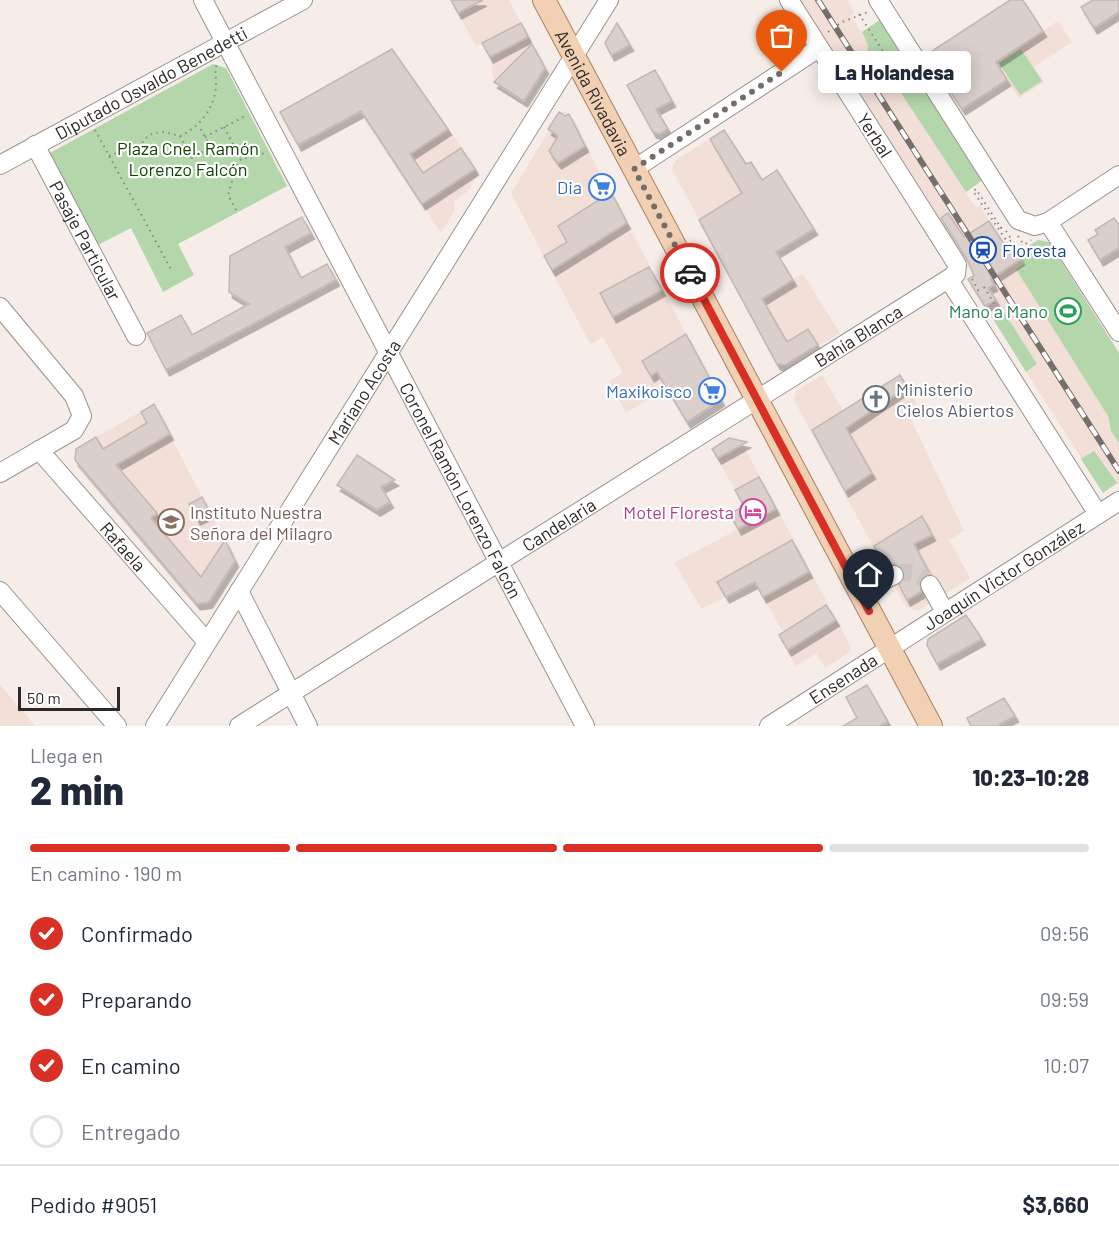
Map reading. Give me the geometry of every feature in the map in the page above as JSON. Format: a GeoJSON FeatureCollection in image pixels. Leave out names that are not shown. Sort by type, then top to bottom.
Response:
{"type":"FeatureCollection","features":[{"type":"Feature","properties":{"kind":"main road","name":"Avenida Rivadavia"},"geometry":{"type":"LineString","coordinates":[[544,0],[931,726]]}},
{"type":"Feature","properties":{"kind":"street","name":"Coronel Ramón Lorenzo Falcón"},"geometry":{"type":"LineString","coordinates":[[203,0],[585,726]]}},
{"type":"Feature","properties":{"kind":"street","name":"Diputado Osvaldo Benedetti"},"geometry":{"type":"LineString","coordinates":[[0,165],[303,0]]}},
{"type":"Feature","properties":{"kind":"street","name":"Mariano Acosta"},"geometry":{"type":"LineString","coordinates":[[155,726],[609,0]]}},
{"type":"Feature","properties":{"kind":"street","name":"Yerbal"},"geometry":{"type":"LineString","coordinates":[[789,0],[953,258],[959,277],[1112,510]]}},
{"type":"Feature","properties":{"kind":"street"},"geometry":{"type":"LineString","coordinates":[[885,3],[1018,220],[1035,226],[1048,222],[1119,175]]}},
{"type":"Feature","properties":{"kind":"street"},"geometry":{"type":"LineString","coordinates":[[634,169],[816,43]]}},
{"type":"Feature","properties":{"kind":"street","name":"Pasaje Particular"},"geometry":{"type":"LineString","coordinates":[[35,145],[136,336]]}},
{"type":"Feature","properties":{"kind":"street"},"geometry":{"type":"LineString","coordinates":[[1048,222],[1119,333]]}},
{"type":"Feature","properties":{"kind":"street","name":"Bahía Blanca"},"geometry":{"type":"LineString","coordinates":[[758,400],[959,277]]}},
{"type":"Feature","properties":{"kind":"street"},"geometry":{"type":"LineString","coordinates":[[0,307],[74,396],[82,416],[74,430],[0,473]]}},
{"type":"Feature","properties":{"kind":"street","name":"Candelaria"},"geometry":{"type":"LineString","coordinates":[[238,726],[758,400]]}},
{"type":"Feature","properties":{"kind":"street","name":"Rafaela"},"geometry":{"type":"LineString","coordinates":[[39,450],[207,642]]}},
{"type":"Feature","properties":{"kind":"street","name":"Joaquín Victor González"},"geometry":{"type":"LineString","coordinates":[[888,648],[1112,510]]}},
{"type":"Feature","properties":{"kind":"street"},"geometry":{"type":"LineString","coordinates":[[859,593],[894,575]]}},
{"type":"Feature","properties":{"kind":"street"},"geometry":{"type":"LineString","coordinates":[[930,585],[945,612]]}},
{"type":"Feature","properties":{"kind":"street"},"geometry":{"type":"LineString","coordinates":[[0,591],[117,726]]}},
{"type":"Feature","properties":{"kind":"street"},"geometry":{"type":"LineString","coordinates":[[239,591],[308,726]]}},
{"type":"Feature","properties":{"kind":"street","name":"Ensenada"},"geometry":{"type":"LineString","coordinates":[[769,726],[888,648]]}},
{"type":"Feature","properties":{"kind":"path"},"geometry":{"type":"LineString","coordinates":[[816,43],[856,15],[885,3]]}},
{"type":"Feature","properties":{"kind":"path"},"geometry":{"type":"LineString","coordinates":[[109,156],[141,144],[149,135],[155,133],[164,132],[180,136],[199,126],[213,99],[216,84],[214,71],[225,42]]}},
{"type":"Feature","properties":{"kind":"path"},"geometry":{"type":"LineString","coordinates":[[205,137],[260,108]]}},
{"type":"Feature","properties":{"kind":"path"},"geometry":{"type":"LineString","coordinates":[[88,117],[172,271]]}},
{"type":"Feature","properties":{"kind":"path"},"geometry":{"type":"LineString","coordinates":[[180,136],[192,158],[211,147],[199,126]]}},
{"type":"Feature","properties":{"kind":"path"},"geometry":{"type":"LineString","coordinates":[[224,127],[241,159]]}},
{"type":"Feature","properties":{"kind":"path"},"geometry":{"type":"LineString","coordinates":[[236,210],[228,195],[237,164],[241,159],[256,158],[279,144]]}},
{"type":"Feature","properties":{"kind":"path"},"geometry":{"type":"LineString","coordinates":[[978,188],[1003,226],[1001,228],[976,189],[973,191],[1008,243]]}},
{"type":"Feature","properties":{"kind":"path"},"geometry":{"type":"LineString","coordinates":[[1001,246],[1012,240],[1007,233]]}},
{"type":"Feature","properties":{"kind":"path"},"geometry":{"type":"LineString","coordinates":[[959,277],[978,290],[983,287],[995,305],[998,303]]}},
{"type":"Feature","properties":{"kind":"shaded area"},"geometry":{"type":"Polygon","coordinates":[[[451,0],[509,0],[545,69],[524,101],[494,82],[490,57],[483,43],[476,46],[451,0]]]}},
{"type":"Feature","properties":{"kind":"shaded area"},"geometry":{"type":"Polygon","coordinates":[[[798,0],[847,0],[854,12],[851,15],[867,41],[870,54],[880,61],[976,208],[980,206],[1009,252],[1015,249],[1108,415],[1111,431],[1119,443],[1119,486],[1117,484],[1103,492],[970,284],[968,279],[973,274],[798,0]]]}},
{"type":"Feature","properties":{"kind":"shaded area"},"geometry":{"type":"Polygon","coordinates":[[[1010,0],[1023,0],[1043,31],[1058,21],[1072,42],[1034,67],[1044,82],[1019,98],[1007,80],[962,109],[926,55],[1010,0]]]}},
{"type":"Feature","properties":{"kind":"shaded area"},"geometry":{"type":"Polygon","coordinates":[[[414,79],[479,172],[467,192],[455,200],[454,212],[441,233],[361,111],[414,79]]]}},
{"type":"Feature","properties":{"kind":"shaded area"},"geometry":{"type":"Polygon","coordinates":[[[561,111],[568,113],[720,397],[718,402],[688,422],[667,387],[626,413],[609,381],[623,373],[603,337],[590,344],[511,193],[561,111]]]}},
{"type":"Feature","properties":{"kind":"shaded area"},"geometry":{"type":"Polygon","coordinates":[[[724,130],[746,164],[751,162],[762,180],[777,170],[814,229],[772,255],[793,279],[803,274],[840,333],[784,367],[777,366],[672,169],[676,160],[724,130]]]}},
{"type":"Feature","properties":{"kind":"shaded area"},"geometry":{"type":"Polygon","coordinates":[[[822,375],[843,411],[900,375],[917,404],[907,411],[964,531],[949,540],[970,578],[918,611],[906,607],[794,400],[796,391],[822,375]]]}},
{"type":"Feature","properties":{"kind":"shaded area","name":"Instituto Nuestra Señora del Milagro"},"geometry":{"type":"Polygon","coordinates":[[[154,404],[235,561],[209,602],[197,604],[75,460],[76,449],[154,404]]]}},
{"type":"Feature","properties":{"kind":"shaded area"},"geometry":{"type":"Polygon","coordinates":[[[730,438],[741,441],[851,647],[850,652],[825,668],[816,653],[796,666],[779,635],[783,632],[755,582],[702,609],[674,563],[738,529],[730,514],[744,506],[712,449],[730,438]]]}},
{"type":"Feature","properties":{"kind":"shaded area"},"geometry":{"type":"Polygon","coordinates":[[[0,685],[35,726],[0,726],[0,685]]]}},
{"type":"Feature","properties":{"kind":"green space"},"geometry":{"type":"Polygon","coordinates":[[[881,19],[984,179],[966,192],[880,61],[867,55],[868,45],[862,32],[881,19]]]}},
{"type":"Feature","properties":{"kind":"green space"},"geometry":{"type":"Polygon","coordinates":[[[1021,49],[1042,81],[1020,95],[999,63],[1021,49]]]}},
{"type":"Feature","properties":{"kind":"green space","name":"Plaza Cnel. Ramón Lorenzo Falcón"},"geometry":{"type":"Polygon","coordinates":[[[213,64],[226,68],[287,186],[178,244],[194,275],[163,292],[131,228],[96,246],[50,153],[213,64]]]}},
{"type":"Feature","properties":{"kind":"green space","name":"Mano a Mano"},"geometry":{"type":"Polygon","coordinates":[[[1038,240],[1049,242],[1119,353],[1119,443],[1111,431],[1108,416],[1016,269],[1024,264],[1018,253],[1038,240]]]}},
{"type":"Feature","properties":{"kind":"green space"},"geometry":{"type":"Polygon","coordinates":[[[1004,312],[1037,364],[1026,372],[994,320],[1004,312]]]}},
{"type":"Feature","properties":{"kind":"green space"},"geometry":{"type":"Polygon","coordinates":[[[1094,451],[1117,483],[1103,493],[1081,459],[1094,451]]]}},
{"type":"Feature","properties":{"kind":"building"},"geometry":{"type":"Polygon","coordinates":[[[451,0],[483,0],[458,13],[451,0]]]}},
{"type":"Feature","properties":{"kind":"building"},"geometry":{"type":"Polygon","coordinates":[[[1010,0],[1023,0],[1043,31],[996,62],[1007,80],[962,109],[926,55],[1010,0]]]}},
{"type":"Feature","properties":{"kind":"building"},"geometry":{"type":"Polygon","coordinates":[[[1093,0],[1119,0],[1119,12],[1094,28],[1081,7],[1093,0]]]}},
{"type":"Feature","properties":{"kind":"building"},"geometry":{"type":"Polygon","coordinates":[[[521,23],[528,37],[490,57],[482,43],[521,23]]]}},
{"type":"Feature","properties":{"kind":"building"},"geometry":{"type":"Polygon","coordinates":[[[617,23],[630,45],[611,55],[605,43],[617,23]]]}},
{"type":"Feature","properties":{"kind":"building"},"geometry":{"type":"Polygon","coordinates":[[[532,44],[545,68],[524,101],[494,82],[532,44]]]}},
{"type":"Feature","properties":{"kind":"building"},"geometry":{"type":"Polygon","coordinates":[[[392,49],[448,129],[410,154],[423,173],[461,148],[475,169],[422,204],[361,111],[298,145],[280,112],[392,49]]]}},
{"type":"Feature","properties":{"kind":"building"},"geometry":{"type":"Polygon","coordinates":[[[655,70],[672,101],[656,109],[668,129],[660,134],[653,132],[627,85],[655,70]]]}},
{"type":"Feature","properties":{"kind":"building"},"geometry":{"type":"Polygon","coordinates":[[[559,112],[565,116],[569,114],[585,146],[558,163],[549,151],[558,136],[548,129],[559,112]]]}},
{"type":"Feature","properties":{"kind":"building"},"geometry":{"type":"Polygon","coordinates":[[[724,130],[746,164],[751,162],[762,180],[777,170],[814,229],[776,252],[793,280],[762,299],[787,342],[808,329],[818,345],[785,365],[777,364],[699,220],[742,193],[710,139],[724,130]]]}},
{"type":"Feature","properties":{"kind":"building"},"geometry":{"type":"Polygon","coordinates":[[[611,192],[627,223],[552,270],[544,256],[567,242],[558,226],[611,192]]]}},
{"type":"Feature","properties":{"kind":"building"},"geometry":{"type":"Polygon","coordinates":[[[948,213],[964,237],[989,221],[1006,247],[1015,249],[1021,259],[991,279],[994,285],[988,288],[996,300],[985,306],[968,279],[974,276],[967,259],[941,218],[948,213]]]}},
{"type":"Feature","properties":{"kind":"building"},"geometry":{"type":"Polygon","coordinates":[[[302,217],[311,233],[285,247],[301,278],[327,264],[336,280],[166,370],[147,333],[181,315],[192,335],[249,304],[229,292],[230,256],[302,217]]]}},
{"type":"Feature","properties":{"kind":"building"},"geometry":{"type":"Polygon","coordinates":[[[1114,218],[1119,225],[1119,248],[1100,260],[1088,240],[1098,234],[1095,230],[1114,218]]]}},
{"type":"Feature","properties":{"kind":"building"},"geometry":{"type":"Polygon","coordinates":[[[649,267],[662,290],[613,317],[600,293],[649,267]]]}},
{"type":"Feature","properties":{"kind":"building"},"geometry":{"type":"Polygon","coordinates":[[[686,334],[721,400],[687,422],[657,372],[651,376],[642,361],[686,334]]]}},
{"type":"Feature","properties":{"kind":"building"},"geometry":{"type":"Polygon","coordinates":[[[900,375],[907,387],[846,428],[872,473],[845,491],[812,430],[900,375]]]}},
{"type":"Feature","properties":{"kind":"building"},"geometry":{"type":"Polygon","coordinates":[[[154,404],[170,434],[116,465],[157,513],[151,518],[201,577],[225,540],[235,561],[209,602],[197,604],[75,460],[76,449],[96,437],[103,449],[147,423],[141,412],[154,404]]]}},
{"type":"Feature","properties":{"kind":"building"},"geometry":{"type":"Polygon","coordinates":[[[729,438],[747,442],[718,458],[712,449],[729,438]]]}},
{"type":"Feature","properties":{"kind":"building"},"geometry":{"type":"Polygon","coordinates":[[[357,455],[395,480],[381,487],[390,502],[377,510],[337,485],[357,455]]]}},
{"type":"Feature","properties":{"kind":"building"},"geometry":{"type":"Polygon","coordinates":[[[759,477],[776,509],[738,529],[730,514],[744,506],[735,490],[759,477]]]}},
{"type":"Feature","properties":{"kind":"building"},"geometry":{"type":"Polygon","coordinates":[[[202,497],[210,513],[197,519],[189,504],[202,497]]]}},
{"type":"Feature","properties":{"kind":"building"},"geometry":{"type":"Polygon","coordinates":[[[922,516],[932,535],[914,544],[930,574],[920,580],[921,592],[907,600],[899,585],[905,576],[904,569],[895,564],[889,565],[886,560],[882,562],[874,546],[922,516]]]}},
{"type":"Feature","properties":{"kind":"building"},"geometry":{"type":"Polygon","coordinates":[[[792,540],[809,572],[763,597],[755,582],[726,597],[717,582],[792,540]]]}},
{"type":"Feature","properties":{"kind":"building"},"geometry":{"type":"Polygon","coordinates":[[[826,605],[836,620],[788,650],[779,635],[826,605]]]}},
{"type":"Feature","properties":{"kind":"building"},"geometry":{"type":"Polygon","coordinates":[[[966,615],[982,639],[937,664],[927,645],[928,639],[966,615]]]}},
{"type":"Feature","properties":{"kind":"building"},"geometry":{"type":"Polygon","coordinates":[[[867,685],[888,722],[880,726],[843,726],[857,718],[846,697],[867,685]]]}},
{"type":"Feature","properties":{"kind":"building"},"geometry":{"type":"Polygon","coordinates":[[[1004,698],[1015,716],[997,726],[971,726],[967,718],[1004,698]]]}},
{"type":"Feature","properties":{"kind":"tunnel"},"geometry":{"type":"LineString","coordinates":[[894,575],[914,573],[930,585]]}},
{"type":"Feature","properties":{"kind":"railway"},"geometry":{"type":"LineString","coordinates":[[818,0],[1119,471]]}},
{"type":"Feature","properties":{"kind":"way so far"},"geometry":{"type":"LineString","coordinates":[[690,273],[634,169],[782,72]]}},
{"type":"Feature","properties":{"kind":"place","name":"La Holandesa"},"geometry":{"type":"Point","coordinates":[782,72]}},
{"type":"Feature","properties":{"kind":"place","name":"Dia"},"geometry":{"type":"Point","coordinates":[602,187]}},
{"type":"Feature","properties":{"kind":"place","name":"Floresta"},"geometry":{"type":"Point","coordinates":[983,250]}},
{"type":"Feature","properties":{"kind":"place","name":"Mano a Mano"},"geometry":{"type":"Point","coordinates":[1068,311]}},
{"type":"Feature","properties":{"kind":"place","name":"Maxikoisco"},"geometry":{"type":"Point","coordinates":[712,391]}},
{"type":"Feature","properties":{"kind":"place","name":"Ministerio Cielos Abiertos"},"geometry":{"type":"Point","coordinates":[876,399]}},
{"type":"Feature","properties":{"kind":"place","name":"Motel Floresta"},"geometry":{"type":"Point","coordinates":[753,512]}},
{"type":"Feature","properties":{"kind":"place","name":"Instituto Nuestra Señora del Milagro"},"geometry":{"type":"Point","coordinates":[171,522]}},
{"type":"Feature","properties":{"kind":"route"},"geometry":{"type":"LineString","coordinates":[[690,273],[869,611]]}}]}
